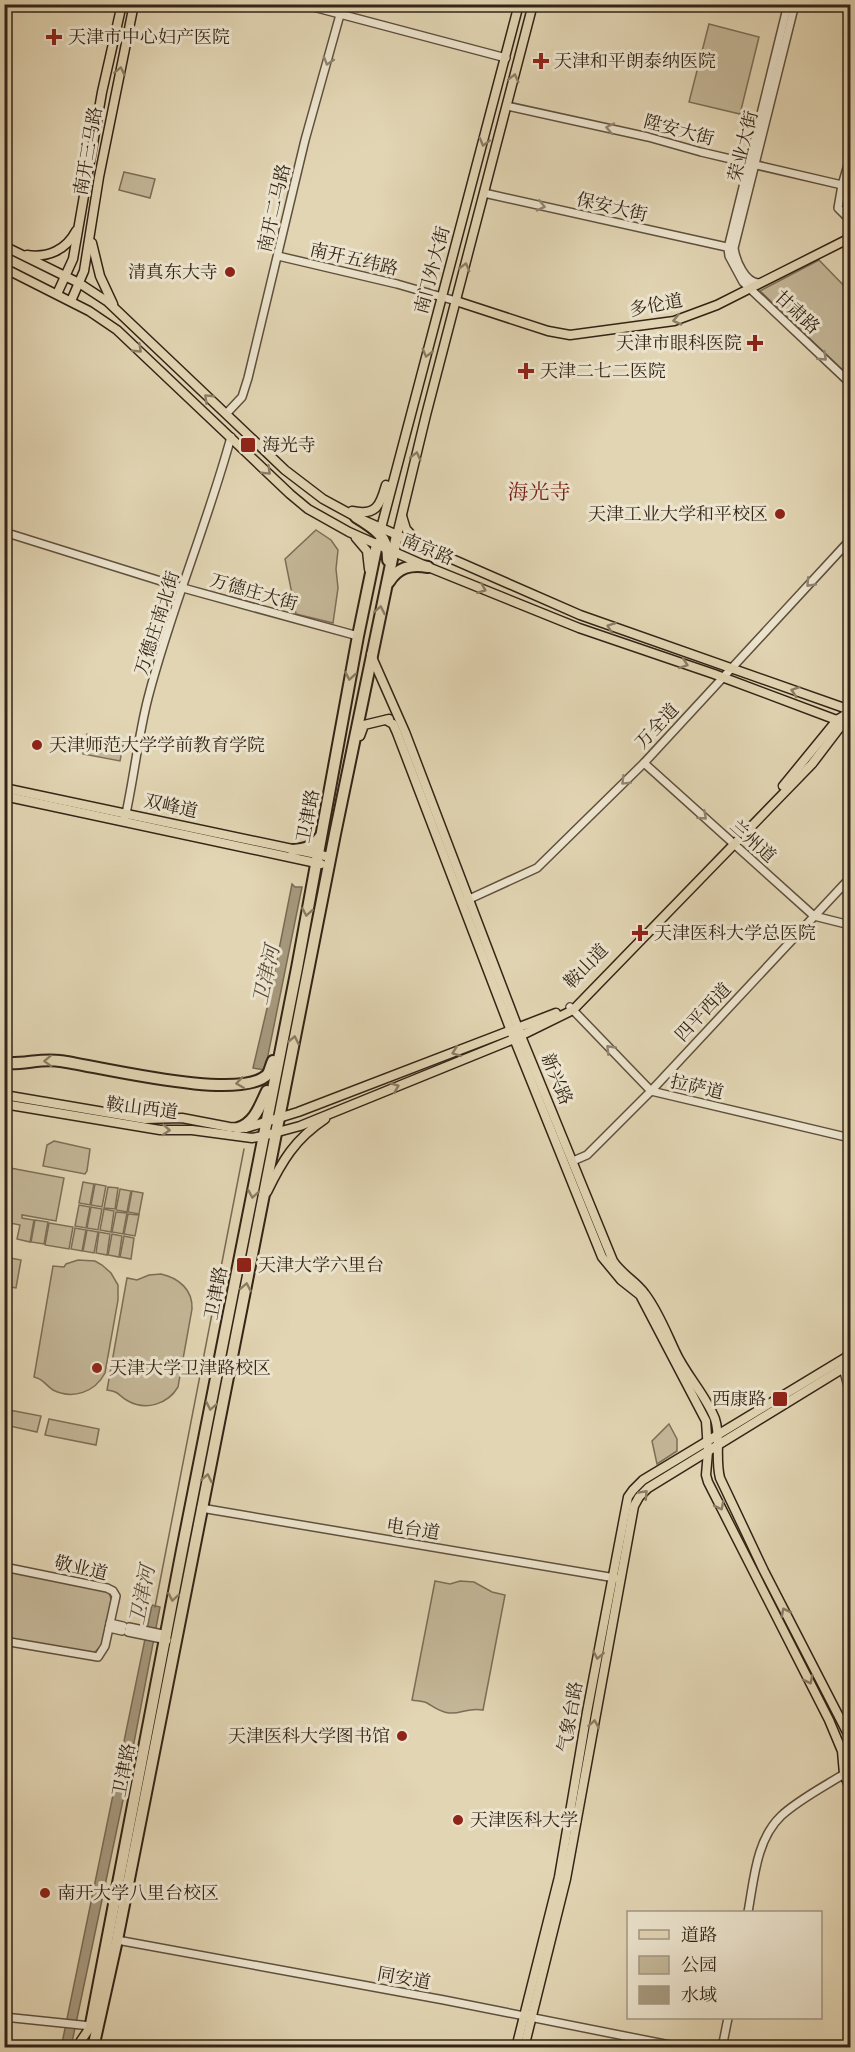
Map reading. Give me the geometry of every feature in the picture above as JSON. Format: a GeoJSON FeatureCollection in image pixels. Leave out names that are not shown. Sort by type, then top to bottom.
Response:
{"type":"FeatureCollection","features":[{"type":"Feature","properties":{"kind":"highway"},"geometry":{"type":"LineString","coordinates":[[356,517],[384,534]]}},
{"type":"Feature","properties":{"kind":"highway","name":"卫津路"},"geometry":{"type":"LineString","coordinates":[[89,2046],[101,2011],[117,1940],[164,1637],[201,1508],[392,550],[384,534]]}},
{"type":"Feature","properties":{"kind":"highway","name":"卫津路"},"geometry":{"type":"LineString","coordinates":[[89,2046],[164,1637],[289,1006],[369,577],[384,534]]}},
{"type":"Feature","properties":{"kind":"highway"},"geometry":{"type":"LineString","coordinates":[[384,590],[392,576],[401,568],[428,567]]}},
{"type":"Feature","properties":{"kind":"highway"},"geometry":{"type":"LineString","coordinates":[[292,854],[313,846],[322,831]]}},
{"type":"Feature","properties":{"kind":"highway"},"geometry":{"type":"LineString","coordinates":[[4,1063],[58,1061],[205,1085],[245,1083],[269,1073],[280,1025],[289,1006]]}},
{"type":"Feature","properties":{"kind":"highway"},"geometry":{"type":"LineString","coordinates":[[238,1128],[249,1124],[277,1066]]}},
{"type":"Feature","properties":{"kind":"main road","name":"南开三马路"},"geometry":{"type":"LineString","coordinates":[[70,301],[74,282],[74,256],[102,92],[122,4]]}},
{"type":"Feature","properties":{"kind":"main road","name":"南开三马路"},"geometry":{"type":"LineString","coordinates":[[59,291],[83,275],[115,94],[134,4]]}},
{"type":"Feature","properties":{"kind":"main road","name":"南门外大街"},"geometry":{"type":"LineString","coordinates":[[384,534],[385,508],[519,4]]}},
{"type":"Feature","properties":{"kind":"main road","name":"南门外大街"},"geometry":{"type":"LineString","coordinates":[[384,534],[402,513],[533,4]]}},
{"type":"Feature","properties":{"kind":"main road"},"geometry":{"type":"LineString","coordinates":[[24,255],[38,256],[61,249],[69,242],[80,222]]}},
{"type":"Feature","properties":{"kind":"main road"},"geometry":{"type":"LineString","coordinates":[[90,232],[97,267],[116,310]]}},
{"type":"Feature","properties":{"kind":"main road","name":"多伦道"},"geometry":{"type":"LineString","coordinates":[[456,301],[548,331],[578,335],[683,319],[717,305],[850,238]]}},
{"type":"Feature","properties":{"kind":"main road"},"geometry":{"type":"LineString","coordinates":[[4,246],[100,296],[285,470],[310,490],[356,517]]}},
{"type":"Feature","properties":{"kind":"main road"},"geometry":{"type":"LineString","coordinates":[[4,268],[41,286],[59,291]]}},
{"type":"Feature","properties":{"kind":"main road"},"geometry":{"type":"LineString","coordinates":[[74,282],[83,303],[92,313]]}},
{"type":"Feature","properties":{"kind":"main road","name":"南京路"},"geometry":{"type":"LineString","coordinates":[[59,291],[70,301],[117,330],[300,502],[349,532],[384,534],[434,552],[580,615],[730,669],[848,719]]}},
{"type":"Feature","properties":{"kind":"main road"},"geometry":{"type":"LineString","coordinates":[[340,509],[365,513],[378,506],[398,441],[410,417]]}},
{"type":"Feature","properties":{"kind":"main road"},"geometry":{"type":"LineString","coordinates":[[402,513],[409,533],[434,552]]}},
{"type":"Feature","properties":{"kind":"main road"},"geometry":{"type":"LineString","coordinates":[[349,532],[367,551],[369,577]]}},
{"type":"Feature","properties":{"kind":"main road","name":"南京路"},"geometry":{"type":"LineString","coordinates":[[384,534],[392,550],[428,567],[579,627],[812,711],[848,719]]}},
{"type":"Feature","properties":{"kind":"main road"},"geometry":{"type":"LineString","coordinates":[[348,770],[356,756],[362,728],[371,722],[397,716],[371,655]]}},
{"type":"Feature","properties":{"kind":"main road"},"geometry":{"type":"LineString","coordinates":[[812,711],[826,722],[823,739]]}},
{"type":"Feature","properties":{"kind":"main road","name":"新兴路"},"geometry":{"type":"LineString","coordinates":[[397,716],[516,1034],[573,1161],[613,1261],[620,1270],[640,1286],[648,1297],[675,1351],[713,1414],[717,1428],[716,1437]]}},
{"type":"Feature","properties":{"kind":"main road","name":"鞍山道"},"geometry":{"type":"LineString","coordinates":[[276,1133],[341,1110],[571,1008],[812,764],[848,719]]}},
{"type":"Feature","properties":{"kind":"main road","name":"鞍山道"},"geometry":{"type":"LineString","coordinates":[[733,843],[823,739],[848,719]]}},
{"type":"Feature","properties":{"kind":"main road"},"geometry":{"type":"LineString","coordinates":[[386,720],[393,724],[466,900]]}},
{"type":"Feature","properties":{"kind":"main road","name":"双峰道"},"geometry":{"type":"LineString","coordinates":[[4,788],[329,861]]}},
{"type":"Feature","properties":{"kind":"main road","name":"双峰道"},"geometry":{"type":"LineString","coordinates":[[4,796],[125,817]]}},
{"type":"Feature","properties":{"kind":"main road"},"geometry":{"type":"LineString","coordinates":[[317,859],[335,834]]}},
{"type":"Feature","properties":{"kind":"main road"},"geometry":{"type":"LineString","coordinates":[[516,1034],[602,1257],[621,1280],[640,1295],[706,1421],[708,1482],[829,1720],[842,1751],[844,1774],[850,1788]]}},
{"type":"Feature","properties":{"kind":"main road","name":"鞍山道"},"geometry":{"type":"LineString","coordinates":[[265,1121],[298,1112],[516,1034]]}},
{"type":"Feature","properties":{"kind":"main road","name":"鞍山西道"},"geometry":{"type":"LineString","coordinates":[[4,1095],[145,1119],[182,1118],[238,1128],[265,1121]]}},
{"type":"Feature","properties":{"kind":"main road","name":"鞍山西道"},"geometry":{"type":"LineString","coordinates":[[4,1104],[160,1130],[192,1130],[252,1138],[276,1133]]}},
{"type":"Feature","properties":{"kind":"main road"},"geometry":{"type":"LineString","coordinates":[[263,1199],[289,1151],[300,1138],[341,1110]]}},
{"type":"Feature","properties":{"kind":"main road","name":"气象台路"},"geometry":{"type":"LineString","coordinates":[[708,1447],[717,1446],[848,1361]]}},
{"type":"Feature","properties":{"kind":"main road","name":"气象台路"},"geometry":{"type":"LineString","coordinates":[[516,2048],[566,1879],[617,1578],[634,1506],[648,1488],[708,1447],[716,1437],[848,1361]]}},
{"type":"Feature","properties":{"kind":"main road"},"geometry":{"type":"LineString","coordinates":[[716,1437],[718,1471],[722,1482],[764,1571],[850,1738]]}},
{"type":"Feature","properties":{"kind":"main road","name":"气象台路"},"geometry":{"type":"LineString","coordinates":[[524,2048],[527,2016]]}},
{"type":"Feature","properties":{"kind":"street"},"geometry":{"type":"LineString","coordinates":[[302,4],[506,58]]}},
{"type":"Feature","properties":{"kind":"street","name":"南开二马路"},"geometry":{"type":"LineString","coordinates":[[226,414],[242,397],[305,140],[343,4]]}},
{"type":"Feature","properties":{"kind":"street","name":"荣业大街"},"geometry":{"type":"LineString","coordinates":[[731,248],[788,4]]}},
{"type":"Feature","properties":{"kind":"street","name":"荣业大街"},"geometry":{"type":"LineString","coordinates":[[751,164],[795,4]]}},
{"type":"Feature","properties":{"kind":"street","name":"陞安大街"},"geometry":{"type":"LineString","coordinates":[[507,106],[648,137],[842,185]]}},
{"type":"Feature","properties":{"kind":"street"},"geometry":{"type":"LineString","coordinates":[[850,158],[838,208],[850,220]]}},
{"type":"Feature","properties":{"kind":"street","name":"保安大街"},"geometry":{"type":"LineString","coordinates":[[484,193],[731,248]]}},
{"type":"Feature","properties":{"kind":"street"},"geometry":{"type":"LineString","coordinates":[[731,248],[748,280],[753,283],[762,282]]}},
{"type":"Feature","properties":{"kind":"street"},"geometry":{"type":"LineString","coordinates":[[731,248],[729,256],[743,282],[750,288]]}},
{"type":"Feature","properties":{"kind":"street","name":"南开五纬路"},"geometry":{"type":"LineString","coordinates":[[278,256],[456,301]]}},
{"type":"Feature","properties":{"kind":"street","name":"甘肃路"},"geometry":{"type":"LineString","coordinates":[[750,288],[850,383]]}},
{"type":"Feature","properties":{"kind":"street","name":"万德庄南北街"},"geometry":{"type":"LineString","coordinates":[[125,817],[148,698],[231,437]]}},
{"type":"Feature","properties":{"kind":"street","name":"万德庄大街"},"geometry":{"type":"LineString","coordinates":[[4,532],[183,588],[358,636]]}},
{"type":"Feature","properties":{"kind":"street","name":"万全道"},"geometry":{"type":"LineString","coordinates":[[466,900],[537,868],[644,763],[850,540]]}},
{"type":"Feature","properties":{"kind":"street","name":"兰州道"},"geometry":{"type":"LineString","coordinates":[[644,763],[814,916],[850,925]]}},
{"type":"Feature","properties":{"kind":"street","name":"四平西道"},"geometry":{"type":"LineString","coordinates":[[573,1161],[587,1155],[651,1091],[850,878]]}},
{"type":"Feature","properties":{"kind":"street","name":"拉萨道"},"geometry":{"type":"LineString","coordinates":[[571,1008],[651,1091],[850,1138]]}},
{"type":"Feature","properties":{"kind":"street"},"geometry":{"type":"LineString","coordinates":[[850,1345],[848,1361],[850,1394]]}},
{"type":"Feature","properties":{"kind":"street","name":"电台道"},"geometry":{"type":"LineString","coordinates":[[201,1508],[617,1578]]}},
{"type":"Feature","properties":{"kind":"street","name":"敬业道"},"geometry":{"type":"LineString","coordinates":[[4,1567],[110,1589],[116,1596],[110,1626]]}},
{"type":"Feature","properties":{"kind":"street"},"geometry":{"type":"LineString","coordinates":[[4,1641],[95,1658],[101,1655],[110,1626],[164,1637]]}},
{"type":"Feature","properties":{"kind":"street"},"geometry":{"type":"LineString","coordinates":[[748,1911],[759,1857],[770,1830],[786,1812],[844,1774]]}},
{"type":"Feature","properties":{"kind":"street","name":"同安道"},"geometry":{"type":"LineString","coordinates":[[117,1940],[527,2016],[685,2048]]}},
{"type":"Feature","properties":{"kind":"street"},"geometry":{"type":"LineString","coordinates":[[4,2017],[91,2026]]}},
{"type":"Feature","properties":{"kind":"street"},"geometry":{"type":"LineString","coordinates":[[722,2048],[728,2019]]}},
{"type":"Feature","properties":{"kind":"street"},"geometry":{"type":"LineString","coordinates":[[842,2048],[850,2042]]}},
{"type":"Feature","properties":{"kind":"green space"},"geometry":{"type":"Polygon","coordinates":[[[709,24],[759,37],[740,114],[689,102],[709,24]]]}},
{"type":"Feature","properties":{"kind":"green space"},"geometry":{"type":"Polygon","coordinates":[[[124,172],[155,179],[150,198],[119,190],[124,172]]]}},
{"type":"Feature","properties":{"kind":"green space"},"geometry":{"type":"Polygon","coordinates":[[[819,260],[850,292],[850,377],[760,291],[819,260]]]}},
{"type":"Feature","properties":{"kind":"green space"},"geometry":{"type":"Polygon","coordinates":[[[316,530],[331,540],[338,550],[336,569],[338,588],[333,623],[296,614],[285,559],[316,530]]]}},
{"type":"Feature","properties":{"kind":"green space"},"geometry":{"type":"Polygon","coordinates":[[[87,734],[124,741],[120,761],[83,754],[87,734]]]}},
{"type":"Feature","properties":{"kind":"green space"},"geometry":{"type":"Polygon","coordinates":[[[54,1141],[90,1149],[85,1174],[43,1166],[47,1145],[54,1141]]]}},
{"type":"Feature","properties":{"kind":"green space"},"geometry":{"type":"Polygon","coordinates":[[[5,1167],[64,1178],[56,1221],[22,1215],[22,1218],[34,1220],[30,1242],[17,1239],[20,1225],[5,1222],[5,1167]]]}},
{"type":"Feature","properties":{"kind":"green space"},"geometry":{"type":"Polygon","coordinates":[[[83,1182],[94,1184],[90,1205],[79,1203],[83,1182]]]}},
{"type":"Feature","properties":{"kind":"green space"},"geometry":{"type":"Polygon","coordinates":[[[95,1184],[106,1186],[102,1207],[91,1205],[95,1184]]]}},
{"type":"Feature","properties":{"kind":"green space"},"geometry":{"type":"Polygon","coordinates":[[[108,1187],[118,1188],[115,1209],[104,1208],[108,1187]]]}},
{"type":"Feature","properties":{"kind":"green space"},"geometry":{"type":"Polygon","coordinates":[[[120,1189],[131,1191],[127,1212],[116,1210],[120,1189]]]}},
{"type":"Feature","properties":{"kind":"green space"},"geometry":{"type":"Polygon","coordinates":[[[132,1191],[143,1193],[139,1214],[128,1212],[132,1191]]]}},
{"type":"Feature","properties":{"kind":"green space"},"geometry":{"type":"Polygon","coordinates":[[[79,1205],[90,1207],[86,1228],[75,1226],[79,1205]]]}},
{"type":"Feature","properties":{"kind":"green space"},"geometry":{"type":"Polygon","coordinates":[[[91,1207],[102,1209],[98,1230],[87,1228],[91,1207]]]}},
{"type":"Feature","properties":{"kind":"green space"},"geometry":{"type":"Polygon","coordinates":[[[104,1209],[114,1211],[111,1232],[100,1230],[104,1209]]]}},
{"type":"Feature","properties":{"kind":"green space"},"geometry":{"type":"Polygon","coordinates":[[[116,1212],[127,1213],[123,1234],[112,1232],[116,1212]]]}},
{"type":"Feature","properties":{"kind":"green space"},"geometry":{"type":"Polygon","coordinates":[[[128,1214],[139,1215],[135,1236],[124,1234],[128,1214]]]}},
{"type":"Feature","properties":{"kind":"green space"},"geometry":{"type":"Polygon","coordinates":[[[35,1220],[48,1222],[44,1244],[31,1242],[35,1220]]]}},
{"type":"Feature","properties":{"kind":"green space"},"geometry":{"type":"Polygon","coordinates":[[[49,1223],[73,1227],[69,1249],[45,1245],[49,1223]]]}},
{"type":"Feature","properties":{"kind":"green space"},"geometry":{"type":"Polygon","coordinates":[[[75,1228],[86,1230],[82,1251],[71,1249],[75,1228]]]}},
{"type":"Feature","properties":{"kind":"green space"},"geometry":{"type":"Polygon","coordinates":[[[87,1230],[98,1232],[94,1253],[83,1251],[87,1230]]]}},
{"type":"Feature","properties":{"kind":"green space"},"geometry":{"type":"Polygon","coordinates":[[[99,1232],[110,1234],[107,1255],[96,1253],[99,1232]]]}},
{"type":"Feature","properties":{"kind":"green space"},"geometry":{"type":"Polygon","coordinates":[[[112,1234],[122,1236],[119,1257],[108,1255],[112,1234]]]}},
{"type":"Feature","properties":{"kind":"green space"},"geometry":{"type":"Polygon","coordinates":[[[124,1236],[134,1238],[131,1259],[120,1257],[124,1236]]]}},
{"type":"Feature","properties":{"kind":"green space"},"geometry":{"type":"Polygon","coordinates":[[[5,1257],[21,1260],[16,1288],[5,1286],[5,1257]]]}},
{"type":"Feature","properties":{"kind":"green space"},"geometry":{"type":"Polygon","coordinates":[[[78,1260],[95,1261],[111,1273],[118,1285],[118,1300],[105,1373],[101,1380],[89,1389],[76,1394],[68,1394],[53,1390],[34,1377],[53,1266],[64,1267],[78,1260]]]}},
{"type":"Feature","properties":{"kind":"green space"},"geometry":{"type":"Polygon","coordinates":[[[161,1274],[174,1278],[184,1286],[192,1302],[178,1387],[163,1402],[149,1405],[135,1404],[107,1390],[127,1278],[137,1280],[149,1275],[161,1274]]]}},
{"type":"Feature","properties":{"kind":"green space"},"geometry":{"type":"Polygon","coordinates":[[[4,1409],[41,1416],[37,1432],[5,1425],[4,1409]]]}},
{"type":"Feature","properties":{"kind":"green space"},"geometry":{"type":"Polygon","coordinates":[[[49,1419],[99,1429],[96,1445],[45,1435],[49,1419]]]}},
{"type":"Feature","properties":{"kind":"green space"},"geometry":{"type":"Polygon","coordinates":[[[669,1424],[677,1439],[677,1451],[657,1464],[652,1441],[669,1424]]]}},
{"type":"Feature","properties":{"kind":"green space"},"geometry":{"type":"Polygon","coordinates":[[[4,1569],[105,1589],[111,1599],[111,1607],[103,1644],[93,1654],[5,1638],[4,1569]]]}},
{"type":"Feature","properties":{"kind":"green space"},"geometry":{"type":"Polygon","coordinates":[[[435,1581],[450,1584],[460,1581],[474,1582],[492,1592],[505,1595],[483,1710],[473,1709],[449,1713],[425,1702],[412,1700],[435,1581]]]}},
{"type":"Feature","properties":{"kind":"water"},"geometry":{"type":"Polygon","coordinates":[[[292,884],[295,887],[302,887],[265,1070],[253,1068],[269,1000],[292,884]]]}},
{"type":"Feature","properties":{"kind":"water"},"geometry":{"type":"Polygon","coordinates":[[[152,1605],[160,1607],[123,1800],[71,2047],[61,2048],[152,1605]]]}},
{"type":"Feature","properties":{"kind":"waterway","name":"卫津河"},"geometry":{"type":"LineString","coordinates":[[155,1607],[244,1149]]}},
{"type":"Feature","properties":{"kind":"place","name":"天津市中心妇产医院"},"geometry":{"type":"Point","coordinates":[54,37]}},
{"type":"Feature","properties":{"kind":"place","name":"天津和平朗泰纳医院"},"geometry":{"type":"Point","coordinates":[541,61]}},
{"type":"Feature","properties":{"kind":"place","name":"清真东大寺"},"geometry":{"type":"Point","coordinates":[230,272]}},
{"type":"Feature","properties":{"kind":"place","name":"天津市眼科医院"},"geometry":{"type":"Point","coordinates":[755,343]}},
{"type":"Feature","properties":{"kind":"place","name":"天津二七二医院"},"geometry":{"type":"Point","coordinates":[526,371]}},
{"type":"Feature","properties":{"kind":"place","name":"海光寺"},"geometry":{"type":"Point","coordinates":[248,445]}},
{"type":"Feature","properties":{"kind":"place","name":"天津工业大学和平校区"},"geometry":{"type":"Point","coordinates":[780,514]}},
{"type":"Feature","properties":{"kind":"place","name":"天津师范大学学前教育学院"},"geometry":{"type":"Point","coordinates":[37,745]}},
{"type":"Feature","properties":{"kind":"place","name":"天津医科大学总医院"},"geometry":{"type":"Point","coordinates":[640,933]}},
{"type":"Feature","properties":{"kind":"place","name":"天津大学六里台"},"geometry":{"type":"Point","coordinates":[244,1265]}},
{"type":"Feature","properties":{"kind":"place","name":"天津大学卫津路校区"},"geometry":{"type":"Point","coordinates":[97,1368]}},
{"type":"Feature","properties":{"kind":"place","name":"西康路"},"geometry":{"type":"Point","coordinates":[780,1399]}},
{"type":"Feature","properties":{"kind":"place","name":"天津医科大学图书馆"},"geometry":{"type":"Point","coordinates":[402,1736]}},
{"type":"Feature","properties":{"kind":"place","name":"天津医科大学"},"geometry":{"type":"Point","coordinates":[458,1820]}},
{"type":"Feature","properties":{"kind":"place","name":"南开大学八里台校区"},"geometry":{"type":"Point","coordinates":[45,1893]}},
{"type":"Feature","properties":{"kind":"district","name":"海光寺"},"geometry":{"type":"Point","coordinates":[539,491]}}]}
